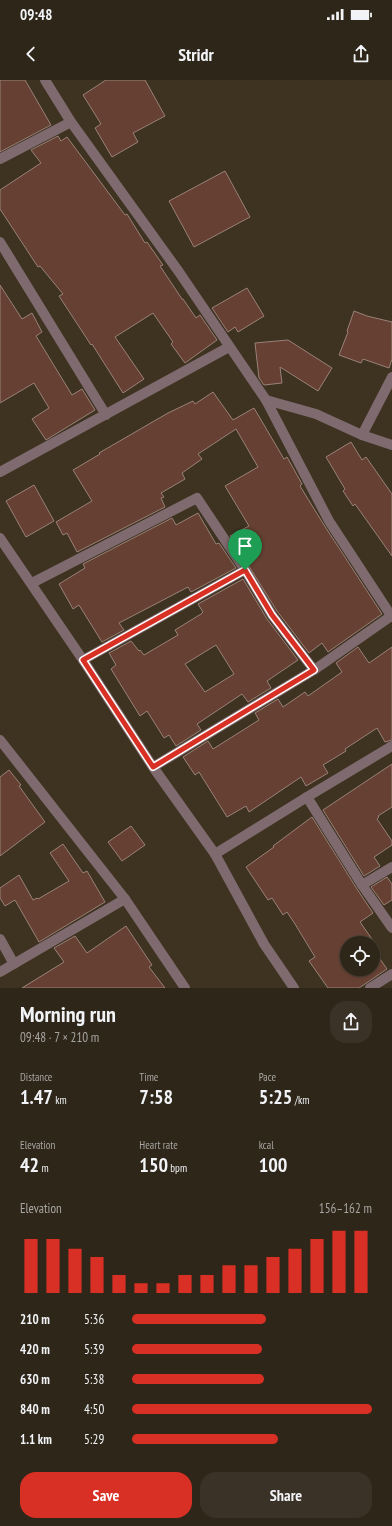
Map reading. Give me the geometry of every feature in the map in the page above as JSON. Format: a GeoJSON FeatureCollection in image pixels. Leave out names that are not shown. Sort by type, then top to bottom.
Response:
{"type":"FeatureCollection","features":[{"type":"Feature","properties":{"kind":"street"},"geometry":{"type":"LineString","coordinates":[[45,80],[71,122],[179,272],[266,400],[329,521],[392,616],[314,670],[153,767]]}},
{"type":"Feature","properties":{"kind":"street"},"geometry":{"type":"LineString","coordinates":[[0,159],[71,122]]}},
{"type":"Feature","properties":{"kind":"street"},"geometry":{"type":"LineString","coordinates":[[0,242],[106,415]]}},
{"type":"Feature","properties":{"kind":"street"},"geometry":{"type":"LineString","coordinates":[[0,472],[229,347]]}},
{"type":"Feature","properties":{"kind":"street"},"geometry":{"type":"LineString","coordinates":[[362,435],[392,377]]}},
{"type":"Feature","properties":{"kind":"street"},"geometry":{"type":"LineString","coordinates":[[266,400],[316,414],[362,435],[392,445]]}},
{"type":"Feature","properties":{"kind":"street"},"geometry":{"type":"LineString","coordinates":[[32,583],[197,498],[245,570],[272,615],[314,670]]}},
{"type":"Feature","properties":{"kind":"street"},"geometry":{"type":"LineString","coordinates":[[0,538],[32,583],[153,767],[216,854],[264,944],[294,988]]}},
{"type":"Feature","properties":{"kind":"street"},"geometry":{"type":"LineString","coordinates":[[83,660],[245,570]]}},
{"type":"Feature","properties":{"kind":"street"},"geometry":{"type":"LineString","coordinates":[[0,740],[125,899],[183,987]]}},
{"type":"Feature","properties":{"kind":"street"},"geometry":{"type":"LineString","coordinates":[[216,854],[392,746]]}},
{"type":"Feature","properties":{"kind":"street"},"geometry":{"type":"LineString","coordinates":[[307,798],[362,885],[392,928]]}},
{"type":"Feature","properties":{"kind":"street"},"geometry":{"type":"LineString","coordinates":[[362,885],[392,867]]}},
{"type":"Feature","properties":{"kind":"street"},"geometry":{"type":"LineString","coordinates":[[0,972],[125,899]]}},
{"type":"Feature","properties":{"kind":"street"},"geometry":{"type":"LineString","coordinates":[[0,939],[14,964]]}},
{"type":"Feature","properties":{"kind":"street"},"geometry":{"type":"LineString","coordinates":[[370,988],[392,974]]}},
{"type":"Feature","properties":{"kind":"building"},"geometry":{"type":"Polygon","coordinates":[[[0,80],[25,80],[51,125],[0,152],[0,80]]]}},
{"type":"Feature","properties":{"kind":"building"},"geometry":{"type":"Polygon","coordinates":[[[106,80],[145,80],[165,116],[133,133],[138,142],[112,157],[95,128],[101,124],[83,95],[106,80]]]}},
{"type":"Feature","properties":{"kind":"building"},"geometry":{"type":"Polygon","coordinates":[[[58,136],[61,141],[67,137],[125,215],[127,214],[145,243],[147,242],[163,265],[160,266],[196,318],[200,315],[217,340],[185,363],[171,344],[173,342],[153,313],[115,337],[144,379],[123,393],[59,296],[63,294],[40,266],[38,267],[0,209],[0,190],[41,163],[31,150],[58,136]]]}},
{"type":"Feature","properties":{"kind":"building"},"geometry":{"type":"Polygon","coordinates":[[[225,171],[250,217],[194,247],[169,201],[225,171]]]}},
{"type":"Feature","properties":{"kind":"building"},"geometry":{"type":"Polygon","coordinates":[[[0,285],[22,319],[32,313],[42,332],[36,336],[72,395],[82,389],[95,410],[46,440],[32,419],[49,408],[34,383],[0,403],[0,285]]]}},
{"type":"Feature","properties":{"kind":"building"},"geometry":{"type":"Polygon","coordinates":[[[247,288],[264,316],[238,332],[235,327],[228,332],[212,308],[247,288]]]}},
{"type":"Feature","properties":{"kind":"building"},"geometry":{"type":"Polygon","coordinates":[[[354,311],[392,322],[392,359],[389,368],[363,359],[361,363],[339,355],[354,311]]]}},
{"type":"Feature","properties":{"kind":"building"},"geometry":{"type":"Polygon","coordinates":[[[288,340],[332,368],[318,391],[280,367],[282,383],[264,385],[259,378],[255,343],[288,340]]]}},
{"type":"Feature","properties":{"kind":"building"},"geometry":{"type":"Polygon","coordinates":[[[213,392],[233,420],[254,408],[284,459],[287,457],[302,484],[300,486],[324,525],[382,614],[328,652],[322,643],[309,653],[277,611],[230,536],[249,526],[225,486],[258,467],[236,429],[198,454],[202,459],[182,473],[185,479],[161,493],[164,497],[161,498],[165,507],[77,552],[67,533],[63,535],[56,522],[92,501],[73,470],[100,454],[99,453],[168,413],[193,401],[195,404],[213,392]]]}},
{"type":"Feature","properties":{"kind":"building"},"geometry":{"type":"Polygon","coordinates":[[[351,442],[362,460],[366,457],[392,494],[392,556],[355,504],[353,506],[343,491],[345,489],[326,457],[351,442]]]}},
{"type":"Feature","properties":{"kind":"building"},"geometry":{"type":"Polygon","coordinates":[[[34,485],[54,521],[26,537],[6,501],[34,485]]]}},
{"type":"Feature","properties":{"kind":"building"},"geometry":{"type":"Polygon","coordinates":[[[198,513],[216,544],[219,543],[236,568],[191,592],[188,587],[119,623],[124,630],[102,642],[79,605],[73,609],[59,584],[85,568],[83,564],[172,518],[176,525],[198,513]]]}},
{"type":"Feature","properties":{"kind":"building"},"geometry":{"type":"Polygon","coordinates":[[[243,579],[267,619],[298,660],[267,681],[271,688],[248,702],[242,694],[197,724],[201,730],[176,746],[169,735],[164,738],[147,711],[140,716],[111,669],[116,665],[109,653],[131,641],[144,655],[178,635],[175,630],[201,614],[203,612],[198,604],[243,579]],[[216,645],[185,664],[205,692],[234,674],[216,645]]]}},
{"type":"Feature","properties":{"kind":"building"},"geometry":{"type":"Polygon","coordinates":[[[358,647],[369,663],[392,647],[392,740],[385,742],[377,728],[345,749],[346,751],[323,765],[328,773],[306,786],[301,777],[249,812],[246,806],[227,817],[199,772],[195,775],[183,757],[208,741],[213,749],[259,720],[255,713],[278,699],[283,707],[305,692],[308,696],[342,672],[336,663],[358,647]]]}},
{"type":"Feature","properties":{"kind":"building"},"geometry":{"type":"Polygon","coordinates":[[[392,764],[392,807],[378,816],[379,817],[377,819],[392,841],[392,845],[374,857],[380,866],[364,876],[323,810],[392,764]]]}},
{"type":"Feature","properties":{"kind":"building"},"geometry":{"type":"Polygon","coordinates":[[[9,770],[21,785],[19,786],[45,822],[0,856],[0,777],[9,770]]]}},
{"type":"Feature","properties":{"kind":"building"},"geometry":{"type":"Polygon","coordinates":[[[312,817],[373,913],[360,922],[370,936],[340,936],[340,976],[377,976],[359,988],[328,988],[309,961],[315,957],[287,912],[283,915],[272,898],[268,900],[246,867],[274,847],[273,846],[312,817]]]}},
{"type":"Feature","properties":{"kind":"building"},"geometry":{"type":"Polygon","coordinates":[[[131,826],[145,845],[122,861],[108,842],[131,826]]]}},
{"type":"Feature","properties":{"kind":"building"},"geometry":{"type":"Polygon","coordinates":[[[63,844],[83,873],[87,871],[105,902],[39,942],[15,900],[5,906],[0,898],[0,888],[19,875],[33,900],[38,899],[69,881],[50,853],[63,844]]]}},
{"type":"Feature","properties":{"kind":"building"},"geometry":{"type":"Polygon","coordinates":[[[387,877],[392,884],[392,900],[384,905],[371,887],[387,877]]]}},
{"type":"Feature","properties":{"kind":"building"},"geometry":{"type":"Polygon","coordinates":[[[126,926],[152,965],[149,967],[165,988],[22,988],[64,962],[54,948],[75,936],[87,953],[126,926]]]}},
{"type":"Feature","properties":{"kind":"building"},"geometry":{"type":"Polygon","coordinates":[[[380,959],[387,969],[380,974],[380,959]]]}},
{"type":"Feature","properties":{"kind":"route"},"geometry":{"type":"LineString","coordinates":[[245,570],[272,615],[314,670],[153,767],[83,660],[245,570]]}}]}
